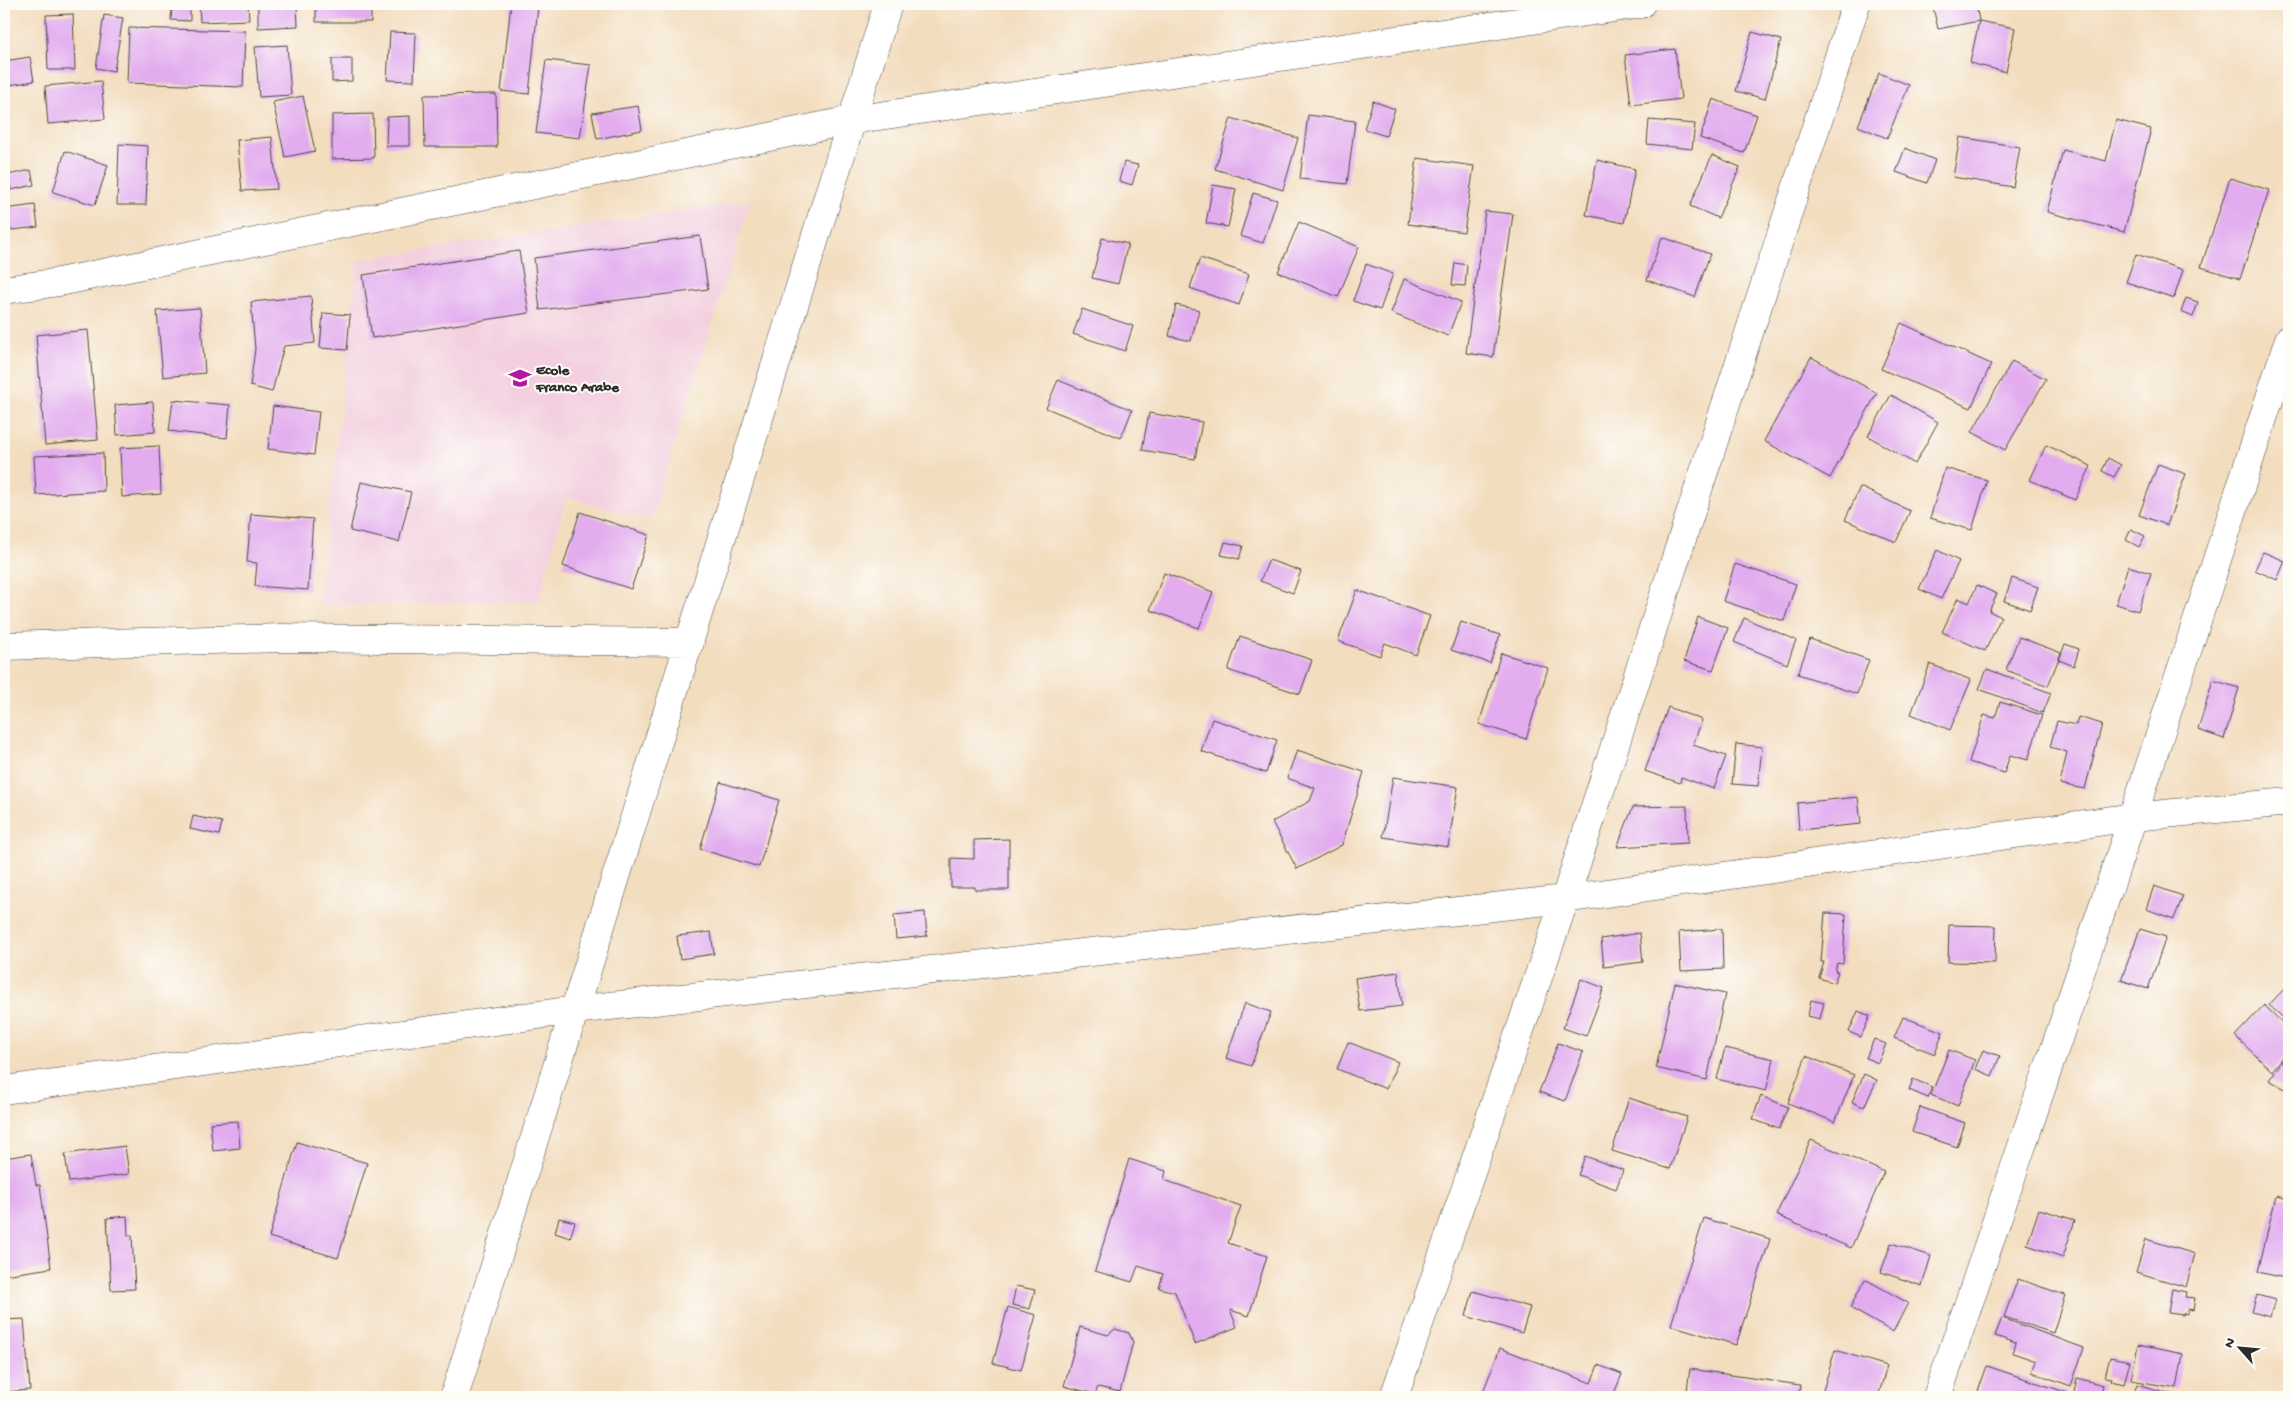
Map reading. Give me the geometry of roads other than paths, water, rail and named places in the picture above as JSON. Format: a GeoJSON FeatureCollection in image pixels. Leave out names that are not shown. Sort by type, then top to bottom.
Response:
{"type":"FeatureCollection","features":[{"type":"Feature","properties":{"kind":"street"},"geometry":{"type":"LineString","coordinates":[[454,1397],[888,4]]}},
{"type":"Feature","properties":{"kind":"street"},"geometry":{"type":"LineString","coordinates":[[4,290],[59,282],[852,120],[1641,4]]}},
{"type":"Feature","properties":{"kind":"street"},"geometry":{"type":"LineString","coordinates":[[1394,1397],[1565,899],[1856,4]]}},
{"type":"Feature","properties":{"kind":"street"},"geometry":{"type":"LineString","coordinates":[[1937,1397],[2133,817],[2289,339]]}},
{"type":"Feature","properties":{"kind":"street"},"geometry":{"type":"LineString","coordinates":[[4,646],[281,638],[690,642]]}},
{"type":"Feature","properties":{"kind":"street"},"geometry":{"type":"LineString","coordinates":[[4,1090],[574,1010],[1565,899],[2133,817],[2289,802]]}},
{"type":"Feature","properties":{"kind":"place","name":"Ecole Franco Arabe"},"geometry":{"type":"Point","coordinates":[520,378]}}]}
